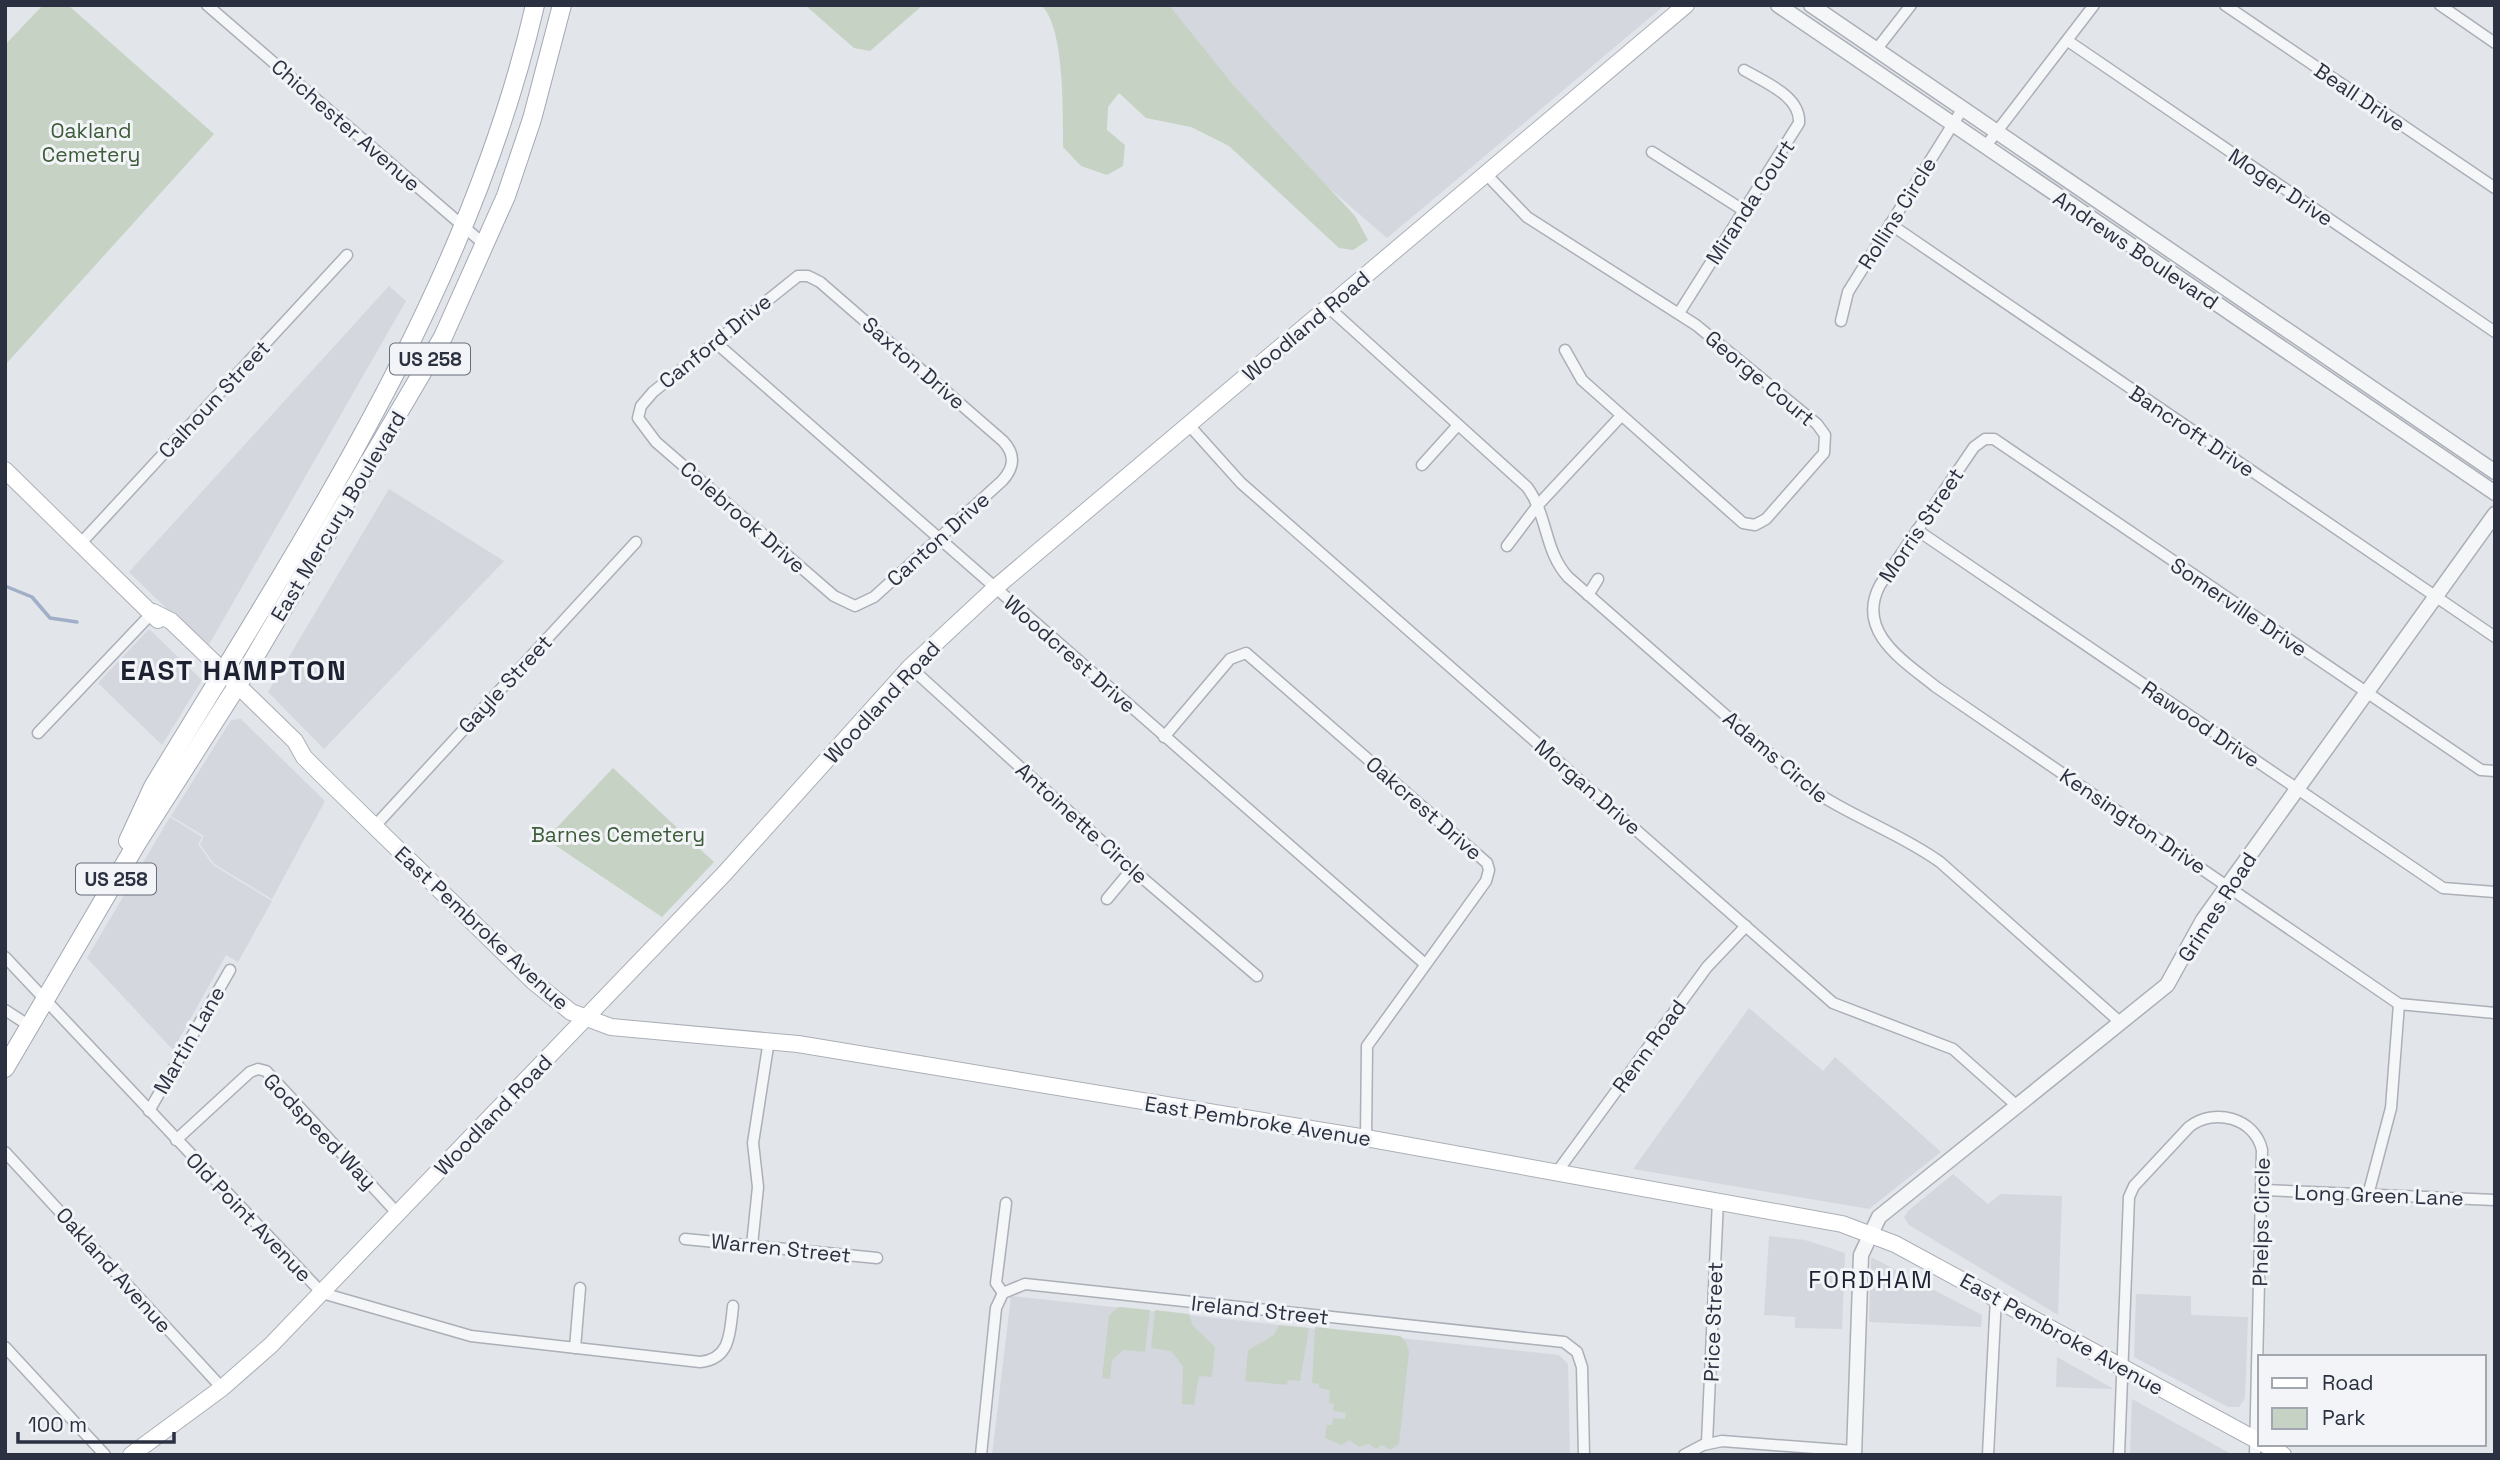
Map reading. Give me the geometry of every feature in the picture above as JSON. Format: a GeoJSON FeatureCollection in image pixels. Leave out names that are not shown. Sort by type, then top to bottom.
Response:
{"type":"FeatureCollection","features":[{"type":"Feature","properties":{"kind":"main road","name":"East Mercury Boulevard"},"geometry":{"type":"LineString","coordinates":[[5,1068],[127,842],[153,787],[362,437],[434,298],[465,227],[510,100],[535,5]]}},
{"type":"Feature","properties":{"kind":"main road","name":"East Mercury Boulevard"},"geometry":{"type":"LineString","coordinates":[[5,1049],[42,996],[235,690],[424,371],[485,245],[528,129],[562,5]]}},
{"type":"Feature","properties":{"kind":"main road","name":"Woodland Road"},"geometry":{"type":"LineString","coordinates":[[131,1455],[222,1388],[271,1345],[724,874],[910,667],[995,588],[1686,5]]}},
{"type":"Feature","properties":{"kind":"main road","name":"East Pembroke Avenue"},"geometry":{"type":"LineString","coordinates":[[5,470],[153,612],[163,628],[295,741],[304,757],[546,993],[585,1019],[630,1029],[769,1040],[1366,1138],[1819,1219],[1869,1232],[1996,1297],[2258,1444]]}},
{"type":"Feature","properties":{"kind":"main road","name":"East Pembroke Avenue"},"geometry":{"type":"LineString","coordinates":[[2261,1446],[2283,1455]]}},
{"type":"Feature","properties":{"kind":"street","name":"Chichester Avenue"},"geometry":{"type":"LineString","coordinates":[[207,5],[485,245]]}},
{"type":"Feature","properties":{"kind":"street","name":"Andrews Boulevard"},"geometry":{"type":"LineString","coordinates":[[1778,5],[2495,493]]}},
{"type":"Feature","properties":{"kind":"street","name":"Andrews Boulevard"},"geometry":{"type":"LineString","coordinates":[[1811,5],[2495,472]]}},
{"type":"Feature","properties":{"kind":"street"},"geometry":{"type":"LineString","coordinates":[[1876,50],[1911,5]]}},
{"type":"Feature","properties":{"kind":"street"},"geometry":{"type":"LineString","coordinates":[[1985,147],[2094,5]]}},
{"type":"Feature","properties":{"kind":"street","name":"Beall Drive"},"geometry":{"type":"LineString","coordinates":[[2225,5],[2495,188]]}},
{"type":"Feature","properties":{"kind":"street"},"geometry":{"type":"LineString","coordinates":[[2440,5],[2495,43]]}},
{"type":"Feature","properties":{"kind":"street","name":"Moger Drive"},"geometry":{"type":"LineString","coordinates":[[2068,41],[2495,332]]}},
{"type":"Feature","properties":{"kind":"street","name":"Miranda Court"},"geometry":{"type":"LineString","coordinates":[[1679,313],[1797,128],[1799,118],[1790,99],[1744,70]]}},
{"type":"Feature","properties":{"kind":"street","name":"Rollins Circle"},"geometry":{"type":"LineString","coordinates":[[1840,321],[1847,292],[1963,108]]}},
{"type":"Feature","properties":{"kind":"street"},"geometry":{"type":"LineString","coordinates":[[1651,152],[1743,210]]}},
{"type":"Feature","properties":{"kind":"street","name":"George Court"},"geometry":{"type":"LineString","coordinates":[[1487,175],[1534,222],[1679,313],[1817,424],[1825,435],[1824,453],[1766,519],[1748,525],[1737,519],[1582,380],[1565,351]]}},
{"type":"Feature","properties":{"kind":"street","name":"Bancroft Drive"},"geometry":{"type":"LineString","coordinates":[[1891,225],[2495,637]]}},
{"type":"Feature","properties":{"kind":"street","name":"Calhoun Street"},"geometry":{"type":"LineString","coordinates":[[81,543],[347,255]]}},
{"type":"Feature","properties":{"kind":"street","name":"Canford Drive"},"geometry":{"type":"LineString","coordinates":[[638,418],[645,398],[789,280],[803,275]]}},
{"type":"Feature","properties":{"kind":"street","name":"Saxton Drive"},"geometry":{"type":"LineString","coordinates":[[803,275],[820,282],[1003,441],[1012,454],[1013,462]]}},
{"type":"Feature","properties":{"kind":"street","name":"Adams Circle"},"geometry":{"type":"LineString","coordinates":[[1328,307],[1522,482],[1538,505],[1553,559],[1588,595],[1808,787],[1837,807],[1908,840],[1940,862],[2121,1023]]}},
{"type":"Feature","properties":{"kind":"street","name":"Woodcrest Drive"},"geometry":{"type":"LineString","coordinates":[[715,342],[1425,964]]}},
{"type":"Feature","properties":{"kind":"street"},"geometry":{"type":"LineString","coordinates":[[1507,546],[1538,505],[1620,416]]}},
{"type":"Feature","properties":{"kind":"street","name":"Colebrook Drive"},"geometry":{"type":"LineString","coordinates":[[638,418],[656,442],[834,596],[856,606]]}},
{"type":"Feature","properties":{"kind":"street","name":"Morgan Drive"},"geometry":{"type":"LineString","coordinates":[[1188,424],[1241,484],[1833,1003],[1953,1049],[2016,1105]]}},
{"type":"Feature","properties":{"kind":"street"},"geometry":{"type":"LineString","coordinates":[[1422,466],[1458,425]]}},
{"type":"Feature","properties":{"kind":"street","name":"Morris Street"},"geometry":{"type":"LineString","coordinates":[[1872,618],[1876,593],[1974,447],[1985,439]]}},
{"type":"Feature","properties":{"kind":"street","name":"Somerville Drive"},"geometry":{"type":"LineString","coordinates":[[1985,439],[1999,443],[2481,770],[2495,771]]}},
{"type":"Feature","properties":{"kind":"street","name":"Canton Drive"},"geometry":{"type":"LineString","coordinates":[[856,606],[874,597],[1002,481],[1013,462]]}},
{"type":"Feature","properties":{"kind":"street","name":"Grimes Road"},"geometry":{"type":"LineString","coordinates":[[1869,1232],[1883,1213],[2171,981],[2195,933],[2495,513]]}},
{"type":"Feature","properties":{"kind":"street","name":"Rawood Drive"},"geometry":{"type":"LineString","coordinates":[[1917,530],[2443,888],[2495,892]]}},
{"type":"Feature","properties":{"kind":"street","name":"Gayle Street"},"geometry":{"type":"LineString","coordinates":[[374,827],[636,542]]}},
{"type":"Feature","properties":{"kind":"street"},"geometry":{"type":"LineString","coordinates":[[1588,595],[1598,579]]}},
{"type":"Feature","properties":{"kind":"street"},"geometry":{"type":"LineString","coordinates":[[38,733],[153,612]]}},
{"type":"Feature","properties":{"kind":"street","name":"Kensington Drive"},"geometry":{"type":"LineString","coordinates":[[1872,618],[1885,642],[1936,687],[2399,1003],[2495,1013]]}},
{"type":"Feature","properties":{"kind":"street","name":"Oakcrest Drive"},"geometry":{"type":"LineString","coordinates":[[1164,737],[1236,654],[1246,653],[1487,863],[1489,870],[1486,881],[1367,1046],[1366,1138]]}},
{"type":"Feature","properties":{"kind":"street","name":"Antoinette Circle"},"geometry":{"type":"LineString","coordinates":[[910,667],[1132,869],[1257,976]]}},
{"type":"Feature","properties":{"kind":"street"},"geometry":{"type":"LineString","coordinates":[[1107,899],[1132,869]]}},
{"type":"Feature","properties":{"kind":"street","name":"Renn Road"},"geometry":{"type":"LineString","coordinates":[[1557,1172],[1707,967],[1746,926]]}},
{"type":"Feature","properties":{"kind":"street","name":"Old Point Avenue"},"geometry":{"type":"LineString","coordinates":[[5,957],[322,1293],[471,1336],[710,1361],[725,1349],[733,1306]]}},
{"type":"Feature","properties":{"kind":"street","name":"Martin Lane"},"geometry":{"type":"LineString","coordinates":[[149,1111],[230,970]]}},
{"type":"Feature","properties":{"kind":"street"},"geometry":{"type":"LineString","coordinates":[[2368,1195],[2391,1108],[2399,1003]]}},
{"type":"Feature","properties":{"kind":"street"},"geometry":{"type":"LineString","coordinates":[[5,1010],[22,1021]]}},
{"type":"Feature","properties":{"kind":"street"},"geometry":{"type":"LineString","coordinates":[[752,1245],[758,1187],[753,1143],[769,1040]]}},
{"type":"Feature","properties":{"kind":"street","name":"Godspeed Way"},"geometry":{"type":"LineString","coordinates":[[176,1140],[250,1072],[258,1069],[266,1071],[398,1213]]}},
{"type":"Feature","properties":{"kind":"street","name":"Phelps Circle"},"geometry":{"type":"LineString","coordinates":[[2122,1367],[2129,1196],[2134,1186],[2194,1123],[2226,1116],[2250,1129],[2261,1142],[2263,1190],[2260,1355]]}},
{"type":"Feature","properties":{"kind":"street","name":"Oakland Avenue"},"geometry":{"type":"LineString","coordinates":[[5,1152],[222,1388]]}},
{"type":"Feature","properties":{"kind":"street","name":"Long Green Lane"},"geometry":{"type":"LineString","coordinates":[[2263,1190],[2495,1200]]}},
{"type":"Feature","properties":{"kind":"street","name":"Price Street"},"geometry":{"type":"LineString","coordinates":[[1707,1443],[1718,1200]]}},
{"type":"Feature","properties":{"kind":"street"},"geometry":{"type":"LineString","coordinates":[[981,1455],[996,1308],[1003,1293],[996,1283],[1006,1203]]}},
{"type":"Feature","properties":{"kind":"street"},"geometry":{"type":"LineString","coordinates":[[1684,1455],[1707,1443],[1722,1441],[1854,1453],[1861,1255],[1869,1232]]}},
{"type":"Feature","properties":{"kind":"street","name":"Warren Street"},"geometry":{"type":"LineString","coordinates":[[685,1239],[877,1258]]}},
{"type":"Feature","properties":{"kind":"street","name":"Ireland Street"},"geometry":{"type":"LineString","coordinates":[[1003,1293],[1025,1284],[1564,1342],[1577,1352],[1582,1367],[1584,1455]]}},
{"type":"Feature","properties":{"kind":"street"},"geometry":{"type":"LineString","coordinates":[[575,1348],[580,1288]]}},
{"type":"Feature","properties":{"kind":"street"},"geometry":{"type":"LineString","coordinates":[[1988,1455],[1996,1297]]}},
{"type":"Feature","properties":{"kind":"street"},"geometry":{"type":"LineString","coordinates":[[5,1347],[105,1455]]}},
{"type":"Feature","properties":{"kind":"street"},"geometry":{"type":"LineString","coordinates":[[2119,1455],[2122,1367]]}},
{"type":"Feature","properties":{"kind":"shaded area"},"geometry":{"type":"Polygon","coordinates":[[[1117,5],[1665,5],[1387,238],[1117,5]]]}},
{"type":"Feature","properties":{"kind":"shaded area"},"geometry":{"type":"Polygon","coordinates":[[[389,286],[406,301],[207,648],[129,572],[389,286]]]}},
{"type":"Feature","properties":{"kind":"shaded area"},"geometry":{"type":"Polygon","coordinates":[[[389,489],[504,561],[324,749],[268,692],[389,489]]]}},
{"type":"Feature","properties":{"kind":"shaded area"},"geometry":{"type":"Polygon","coordinates":[[[149,629],[202,680],[162,745],[98,683],[149,629]]]}},
{"type":"Feature","properties":{"kind":"shaded area"},"geometry":{"type":"Polygon","coordinates":[[[241,719],[325,801],[272,899],[214,864],[200,844],[204,836],[171,816],[231,720],[241,719]]]}},
{"type":"Feature","properties":{"kind":"shaded area"},"geometry":{"type":"Polygon","coordinates":[[[170,817],[202,837],[198,844],[213,865],[272,901],[238,962],[226,955],[173,1050],[87,958],[170,817]]]}},
{"type":"Feature","properties":{"kind":"shaded area"},"geometry":{"type":"Polygon","coordinates":[[[1749,1008],[1823,1071],[1835,1057],[1941,1152],[1869,1209],[1633,1169],[1749,1008]]]}},
{"type":"Feature","properties":{"kind":"shaded area"},"geometry":{"type":"Polygon","coordinates":[[[1953,1174],[1988,1204],[2001,1194],[2062,1196],[2058,1315],[1909,1225],[1904,1217],[1908,1211],[1953,1174]]]}},
{"type":"Feature","properties":{"kind":"shaded area"},"geometry":{"type":"Polygon","coordinates":[[[1769,1236],[1805,1240],[1845,1253],[1842,1329],[1795,1328],[1795,1317],[1764,1315],[1769,1236]]]}},
{"type":"Feature","properties":{"kind":"shaded area"},"geometry":{"type":"Polygon","coordinates":[[[1871,1257],[1982,1315],[1981,1327],[1869,1322],[1871,1257]]]}},
{"type":"Feature","properties":{"kind":"shaded area"},"geometry":{"type":"Polygon","coordinates":[[[2136,1294],[2191,1296],[2191,1315],[2248,1317],[2245,1398],[2239,1407],[2228,1407],[2134,1357],[2136,1294]]]}},
{"type":"Feature","properties":{"kind":"shaded area"},"geometry":{"type":"Polygon","coordinates":[[[1011,1296],[1559,1355],[1568,1364],[1570,1455],[992,1455],[1011,1296]]]}},
{"type":"Feature","properties":{"kind":"shaded area"},"geometry":{"type":"Polygon","coordinates":[[[2057,1357],[2112,1388],[2112,1389],[2056,1387],[2057,1357]]]}},
{"type":"Feature","properties":{"kind":"shaded area"},"geometry":{"type":"Polygon","coordinates":[[[2132,1399],[2233,1455],[2130,1455],[2132,1399]]]}},
{"type":"Feature","properties":{"kind":"green space","name":"Oakland Cemetery"},"geometry":{"type":"Polygon","coordinates":[[[43,5],[68,5],[214,134],[5,365],[5,45],[43,5]]]}},
{"type":"Feature","properties":{"kind":"green space"},"geometry":{"type":"Polygon","coordinates":[[[805,5],[923,5],[870,51],[854,48],[805,5]]]}},
{"type":"Feature","properties":{"kind":"green space"},"geometry":{"type":"Polygon","coordinates":[[[1041,5],[1169,5],[1234,86],[1355,216],[1368,240],[1353,250],[1339,248],[1229,146],[1191,127],[1146,118],[1119,93],[1108,107],[1107,130],[1125,145],[1123,166],[1107,175],[1081,166],[1063,147],[1059,51],[1049,16],[1041,5]]]}},
{"type":"Feature","properties":{"kind":"green space","name":"Barnes Cemetery"},"geometry":{"type":"Polygon","coordinates":[[[613,768],[714,862],[662,917],[546,839],[613,768]]]}},
{"type":"Feature","properties":{"kind":"green space"},"geometry":{"type":"Polygon","coordinates":[[[1119,1307],[1150,1310],[1145,1352],[1124,1350],[1112,1360],[1110,1379],[1102,1378],[1109,1315],[1119,1307]]]}},
{"type":"Feature","properties":{"kind":"green space"},"geometry":{"type":"Polygon","coordinates":[[[1155,1310],[1189,1314],[1193,1326],[1215,1347],[1212,1377],[1199,1376],[1194,1405],[1182,1404],[1183,1366],[1171,1351],[1151,1348],[1155,1310]]]}},
{"type":"Feature","properties":{"kind":"green space"},"geometry":{"type":"Polygon","coordinates":[[[1279,1325],[1309,1328],[1300,1381],[1288,1380],[1287,1385],[1245,1381],[1248,1350],[1274,1335],[1279,1325]]]}},
{"type":"Feature","properties":{"kind":"green space"},"geometry":{"type":"Polygon","coordinates":[[[1315,1327],[1400,1336],[1406,1342],[1409,1352],[1399,1444],[1390,1450],[1382,1445],[1376,1449],[1369,1444],[1359,1447],[1350,1440],[1341,1445],[1325,1438],[1327,1425],[1332,1425],[1333,1418],[1345,1419],[1346,1413],[1333,1411],[1334,1404],[1329,1403],[1330,1390],[1319,1388],[1319,1384],[1312,1383],[1315,1327]]]}},
{"type":"Feature","properties":{"kind":"waterway"},"geometry":{"type":"LineString","coordinates":[[5,586],[32,597],[50,618],[77,622]]}},
{"type":"Feature","properties":{"kind":"district","name":"EAST HAMPTON"},"geometry":{"type":"Point","coordinates":[234,670]}},
{"type":"Feature","properties":{"kind":"district","name":"FORDHAM"},"geometry":{"type":"Point","coordinates":[1871,1279]}}]}
